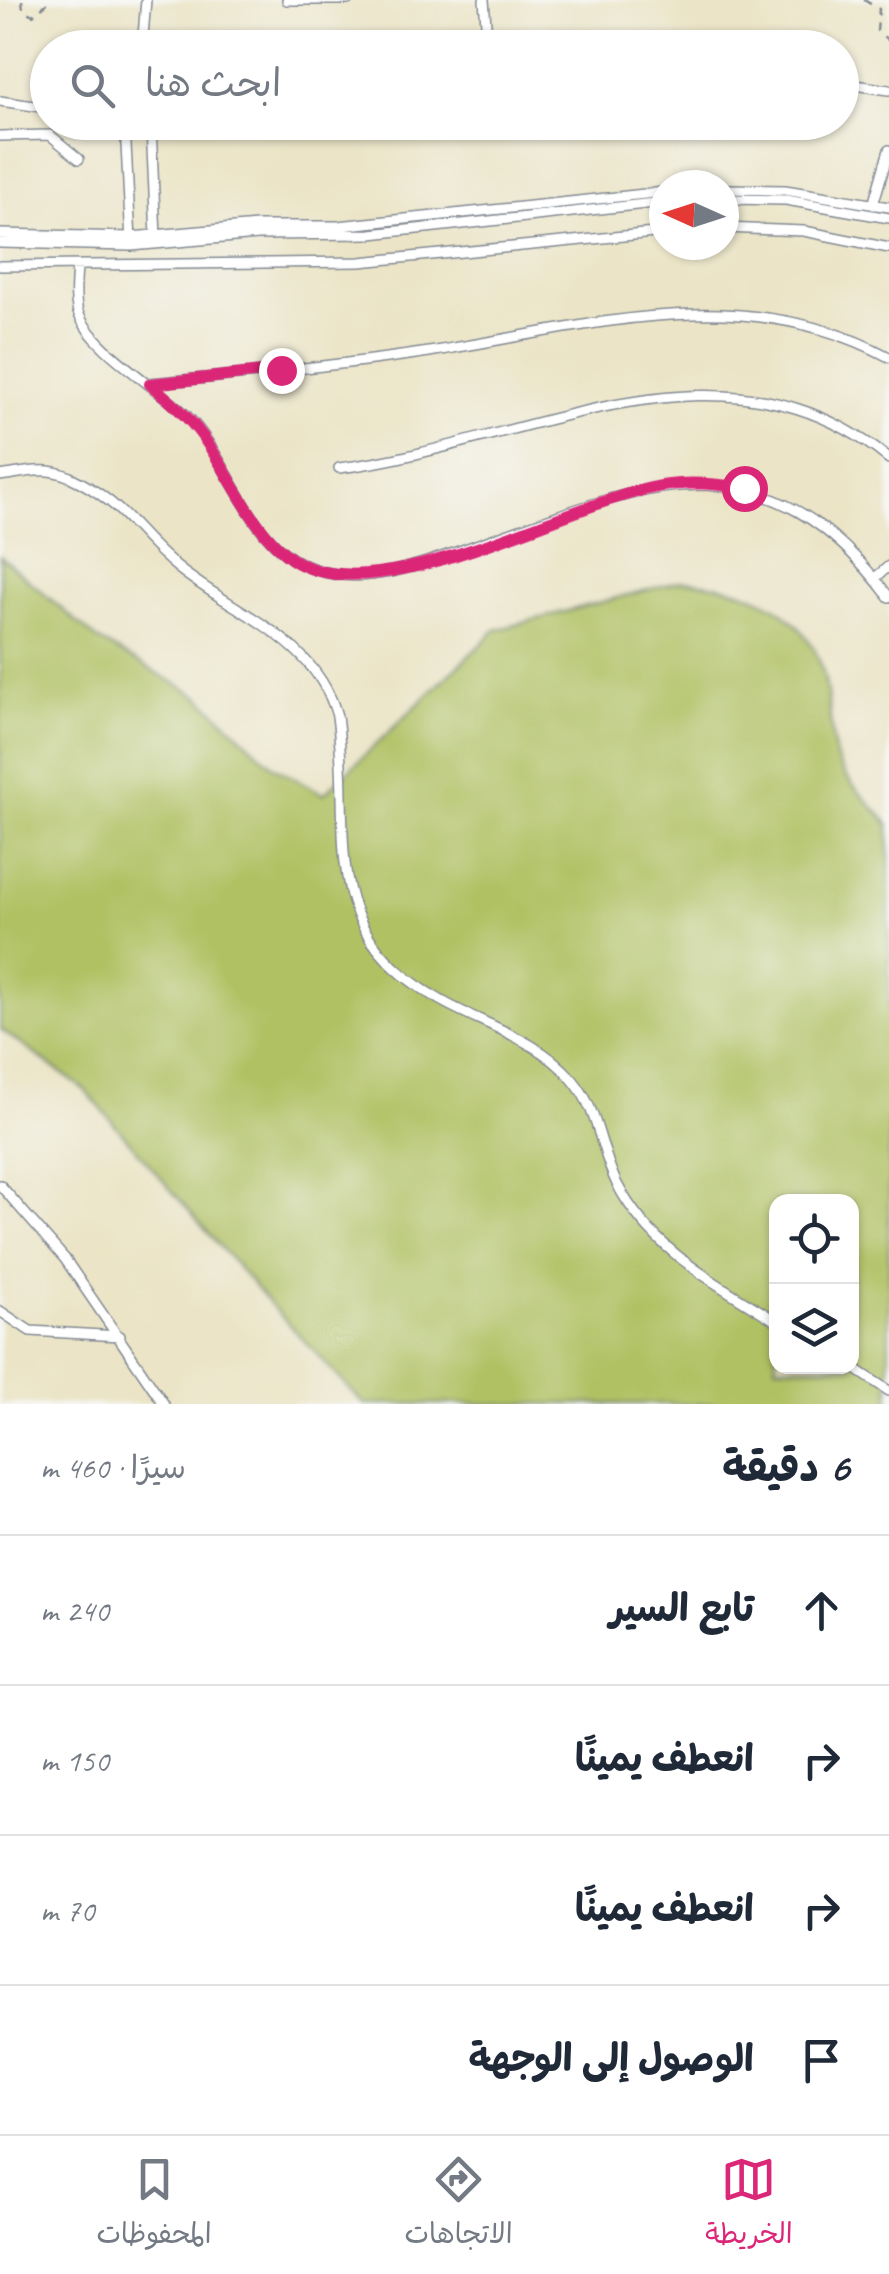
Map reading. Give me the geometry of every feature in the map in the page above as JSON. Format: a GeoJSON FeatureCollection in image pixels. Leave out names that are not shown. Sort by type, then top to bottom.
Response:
{"type":"FeatureCollection","features":[{"type":"Feature","properties":{"kind":"street"},"geometry":{"type":"LineString","coordinates":[[144,30],[146,0]]}},
{"type":"Feature","properties":{"kind":"street"},"geometry":{"type":"LineString","coordinates":[[287,0],[348,0]]}},
{"type":"Feature","properties":{"kind":"street"},"geometry":{"type":"LineString","coordinates":[[484,0],[486,30]]}},
{"type":"Feature","properties":{"kind":"street"},"geometry":{"type":"LineString","coordinates":[[859,86],[889,90]]}},
{"type":"Feature","properties":{"kind":"street"},"geometry":{"type":"LineString","coordinates":[[0,100],[30,105]]}},
{"type":"Feature","properties":{"kind":"street"},"geometry":{"type":"LineString","coordinates":[[0,136],[30,135]]}},
{"type":"Feature","properties":{"kind":"street"},"geometry":{"type":"LineString","coordinates":[[56,140],[78,159]]}},
{"type":"Feature","properties":{"kind":"street"},"geometry":{"type":"LineString","coordinates":[[124,140],[131,241]]}},
{"type":"Feature","properties":{"kind":"street"},"geometry":{"type":"LineString","coordinates":[[154,140],[156,240]]}},
{"type":"Feature","properties":{"kind":"street"},"geometry":{"type":"LineString","coordinates":[[873,209],[889,150]]}},
{"type":"Feature","properties":{"kind":"street"},"geometry":{"type":"LineString","coordinates":[[739,189],[785,190],[873,209],[889,218]]}},
{"type":"Feature","properties":{"kind":"street"},"geometry":{"type":"LineString","coordinates":[[156,240],[257,226],[395,222],[649,194]]}},
{"type":"Feature","properties":{"kind":"street"},"geometry":{"type":"LineString","coordinates":[[739,198],[889,207]]}},
{"type":"Feature","properties":{"kind":"street"},"geometry":{"type":"LineString","coordinates":[[0,243],[398,232],[649,204]]}},
{"type":"Feature","properties":{"kind":"street"},"geometry":{"type":"LineString","coordinates":[[739,229],[804,231],[889,248]]}},
{"type":"Feature","properties":{"kind":"street"},"geometry":{"type":"LineString","coordinates":[[0,266],[360,262],[649,233]]}},
{"type":"Feature","properties":{"kind":"street"},"geometry":{"type":"LineString","coordinates":[[0,234],[131,241]]}},
{"type":"Feature","properties":{"kind":"street"},"geometry":{"type":"LineString","coordinates":[[77,267],[76,300],[84,323],[195,426],[283,552],[307,567],[364,577],[410,568],[644,490],[704,483],[764,494],[805,512],[844,541],[889,597]]}},
{"type":"Feature","properties":{"kind":"street"},"geometry":{"type":"LineString","coordinates":[[150,384],[403,356],[594,321],[692,313],[794,320],[889,357]]}},
{"type":"Feature","properties":{"kind":"street"},"geometry":{"type":"LineString","coordinates":[[339,468],[409,456],[648,400],[700,393],[753,397],[798,409],[855,436],[889,459]]}},
{"type":"Feature","properties":{"kind":"street"},"geometry":{"type":"LineString","coordinates":[[0,476],[35,470],[57,472],[111,500],[180,570],[258,619],[299,656],[328,692],[338,716],[343,872],[354,907],[372,939],[395,966],[428,992],[534,1046],[563,1070],[591,1107],[618,1185],[652,1234],[682,1260],[769,1316]]}},
{"type":"Feature","properties":{"kind":"street"},"geometry":{"type":"LineString","coordinates":[[875,578],[889,566]]}},
{"type":"Feature","properties":{"kind":"street"},"geometry":{"type":"LineString","coordinates":[[0,1185],[65,1259],[164,1404]]}},
{"type":"Feature","properties":{"kind":"street"},"geometry":{"type":"LineString","coordinates":[[0,1311],[30,1331],[120,1336]]}},
{"type":"Feature","properties":{"kind":"street"},"geometry":{"type":"LineString","coordinates":[[859,1371],[889,1391]]}},
{"type":"Feature","properties":{"kind":"path"},"geometry":{"type":"LineString","coordinates":[[22,0],[23,10],[33,15],[51,0]]}},
{"type":"Feature","properties":{"kind":"path"},"geometry":{"type":"LineString","coordinates":[[864,0],[880,9],[877,30],[889,42]]}},
{"type":"Feature","properties":{"kind":"green space"},"geometry":{"type":"Polygon","coordinates":[[[0,556],[98,640],[200,697],[274,767],[324,794],[496,630],[681,581],[744,592],[780,611],[809,640],[823,672],[837,759],[853,785],[889,825],[889,1404],[364,1404],[267,1301],[85,1090],[0,1029],[0,556]]]}},
{"type":"Feature","properties":{"kind":"route"},"geometry":{"type":"LineString","coordinates":[[281,370],[150,384],[188,417],[283,552],[307,567],[332,574],[364,577],[420,565],[644,490],[704,483],[744,488]]}}]}
